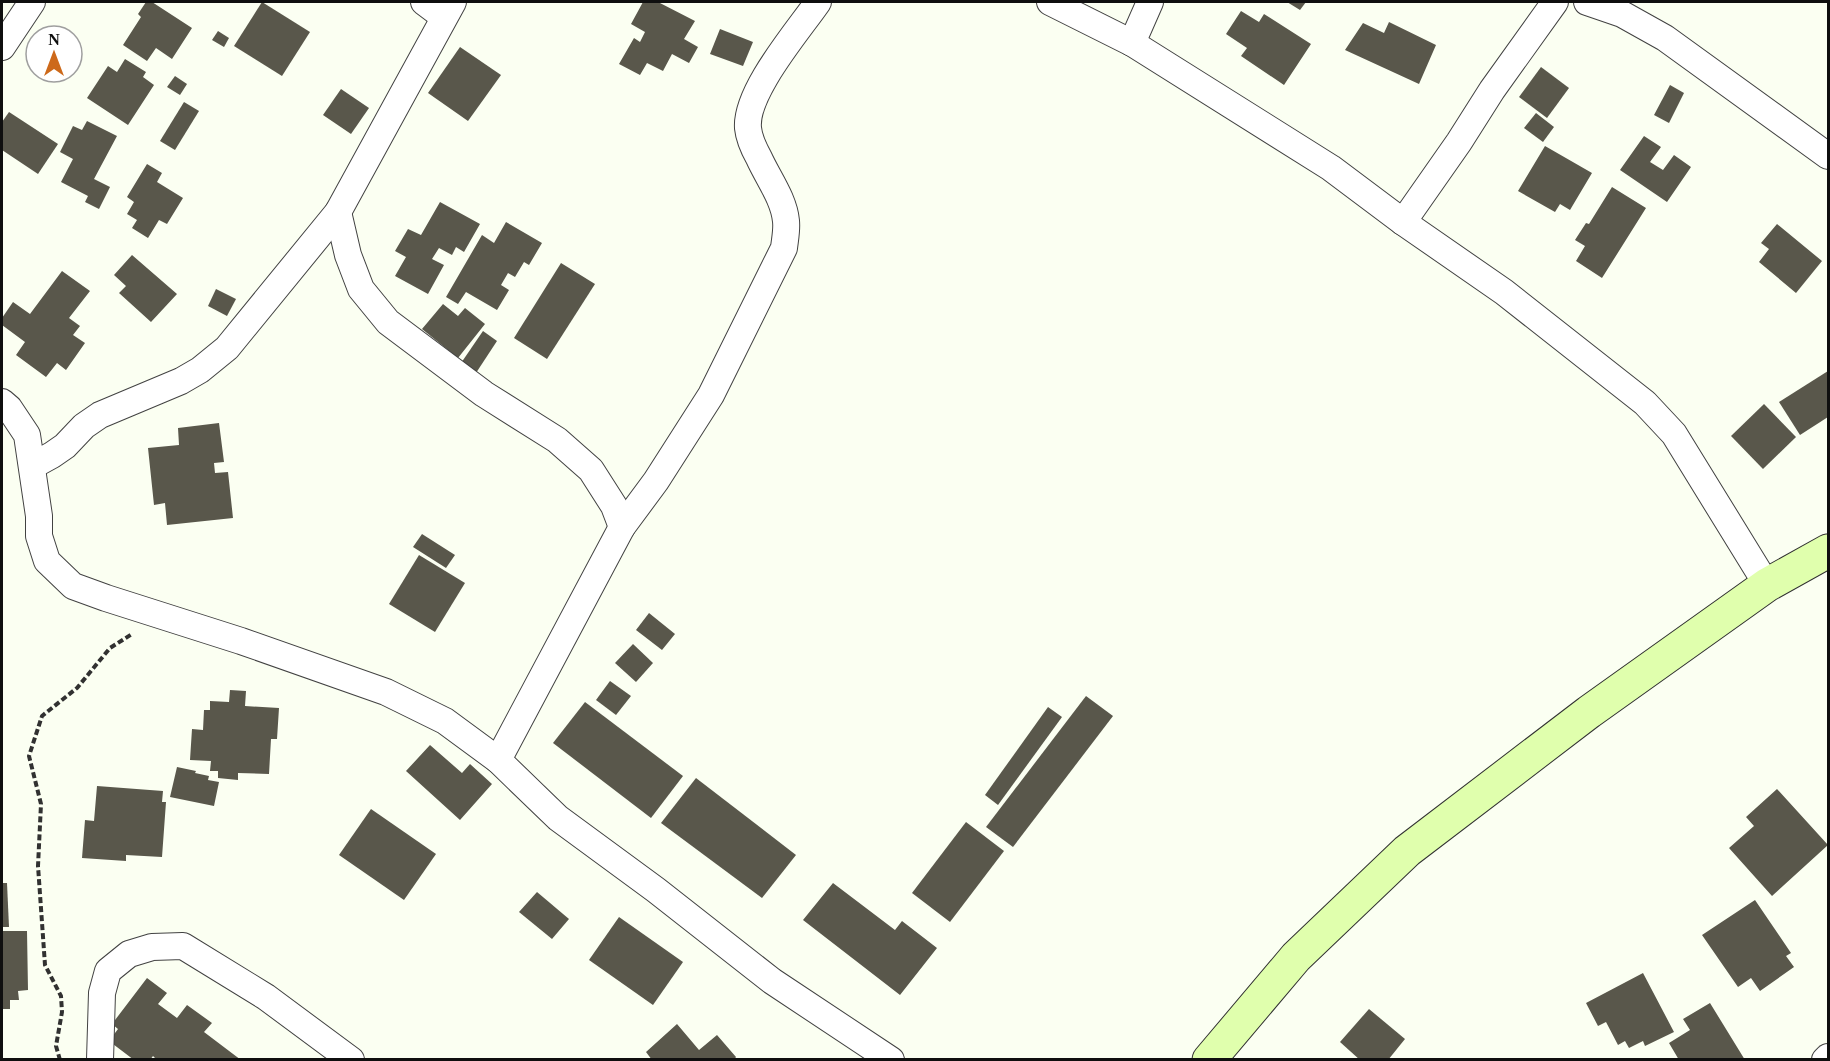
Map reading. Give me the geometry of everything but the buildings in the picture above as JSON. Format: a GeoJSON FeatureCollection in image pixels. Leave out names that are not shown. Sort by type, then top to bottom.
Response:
{"type":"FeatureCollection","features":[{"type":"Feature","properties":{"kind":"main road"},"geometry":{"type":"LineString","coordinates":[[1209,1059],[1296,957],[1407,851],[1590,712],[1767,585],[1828,551]]}},
{"type":"Feature","properties":{"kind":"street"},"geometry":{"type":"LineString","coordinates":[[2,47],[32,2]]}},
{"type":"Feature","properties":{"kind":"street"},"geometry":{"type":"LineString","coordinates":[[32,466],[65,446],[84,426],[100,415],[162,391],[181,381],[200,370],[227,348],[338,212],[448,9],[424,2]]}},
{"type":"Feature","properties":{"kind":"street"},"geometry":{"type":"LineString","coordinates":[[498,760],[622,527],[656,481],[711,395],[784,248],[787,232],[783,207],[753,145],[748,128],[751,107],[768,71],[818,2]]}},
{"type":"Feature","properties":{"kind":"street"},"geometry":{"type":"LineString","coordinates":[[1050,2],[1132,43],[1331,168],[1403,222],[1504,292],[1645,404],[1674,434],[1767,585]]}},
{"type":"Feature","properties":{"kind":"street"},"geometry":{"type":"LineString","coordinates":[[1132,43],[1150,2]]}},
{"type":"Feature","properties":{"kind":"street"},"geometry":{"type":"LineString","coordinates":[[1403,222],[1492,90],[1555,2]]}},
{"type":"Feature","properties":{"kind":"street"},"geometry":{"type":"LineString","coordinates":[[1587,2],[1622,14],[1665,38],[1828,156]]}},
{"type":"Feature","properties":{"kind":"street"},"geometry":{"type":"LineString","coordinates":[[338,212],[348,255],[361,289],[388,322],[484,394],[557,440],[583,462],[591,470],[614,506],[622,527]]}},
{"type":"Feature","properties":{"kind":"street"},"geometry":{"type":"LineString","coordinates":[[2,402],[9,408],[27,435],[39,516],[39,536],[47,561],[73,586],[386,692],[445,721],[498,760],[558,818],[656,890],[772,981],[891,1059]]}},
{"type":"Feature","properties":{"kind":"street"},"geometry":{"type":"LineString","coordinates":[[100,1059],[102,993],[108,971],[129,954],[152,947],[183,946],[266,997],[351,1059]]}},
{"type":"Feature","properties":{"kind":"path"},"geometry":{"type":"LineString","coordinates":[[60,1059],[56,1046],[62,1012],[61,996],[45,965],[38,866],[41,804],[29,756],[42,716],[77,688],[110,648],[135,632]]}}]}
